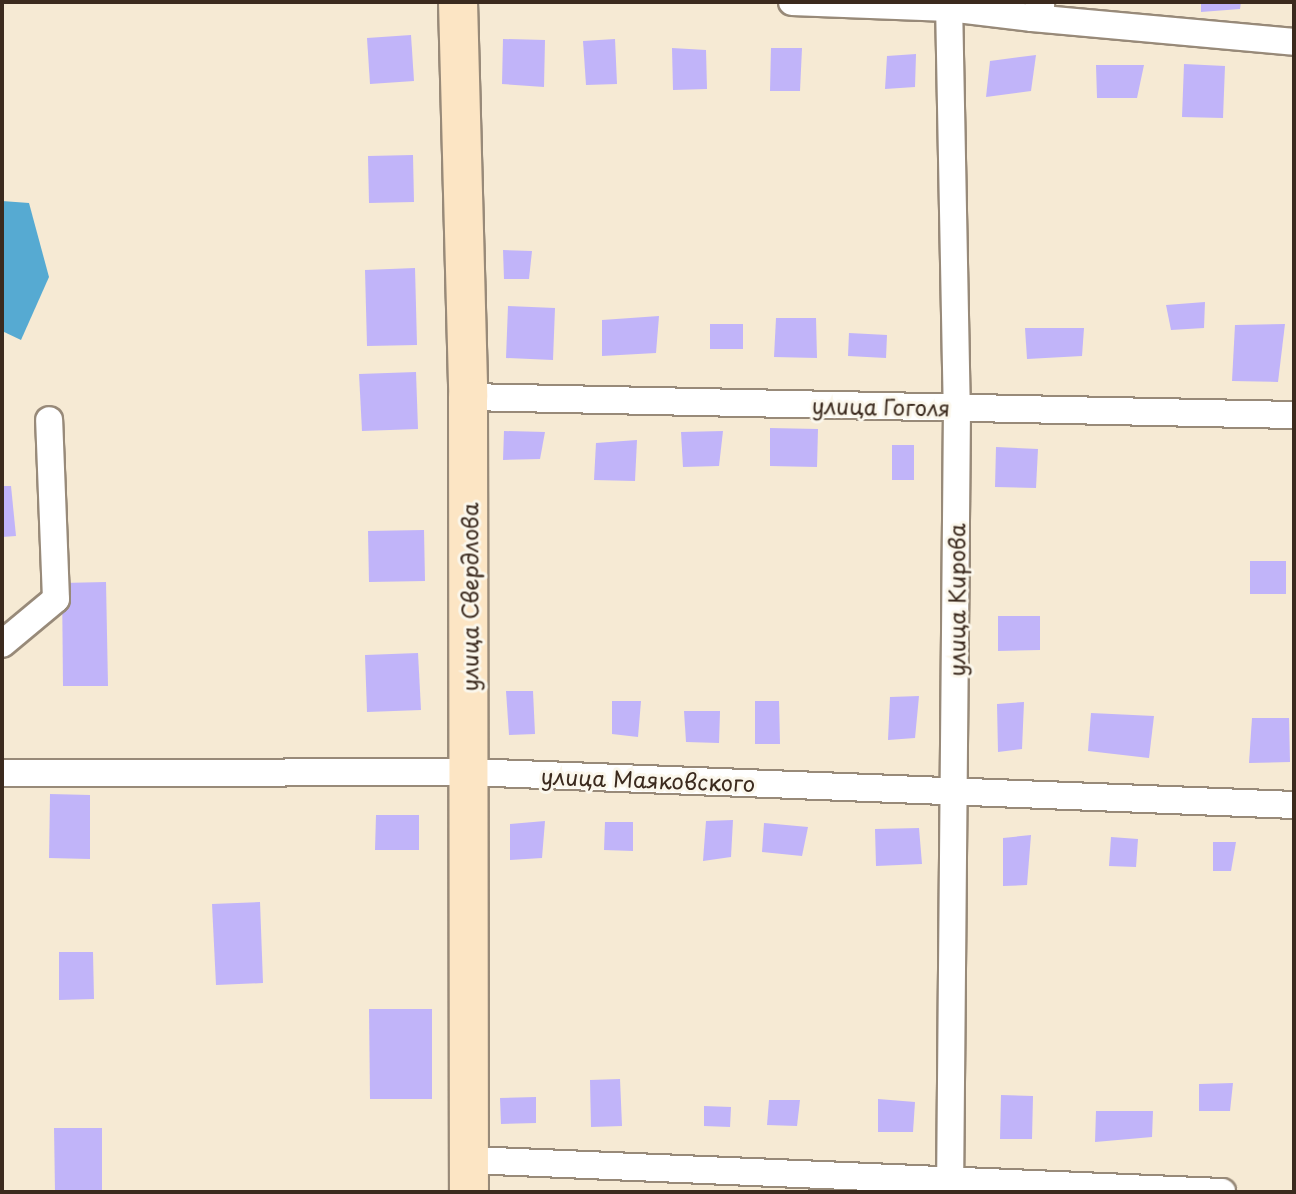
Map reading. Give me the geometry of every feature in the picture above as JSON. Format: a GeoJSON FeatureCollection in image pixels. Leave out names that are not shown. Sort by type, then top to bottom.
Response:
{"type":"FeatureCollection","features":[{"type":"Feature","properties":{"kind":"street","name":"улица Свердлова"},"geometry":{"type":"LineString","coordinates":[[458,2],[468,397],[470,1176]]}},
{"type":"Feature","properties":{"kind":"street"},"geometry":{"type":"LineString","coordinates":[[792,2],[1037,10],[1294,42]]}},
{"type":"Feature","properties":{"kind":"street","name":"улица Кирова"},"geometry":{"type":"LineString","coordinates":[[949,5],[957,408],[950,1186]]}},
{"type":"Feature","properties":{"kind":"street","name":"улица Гоголя"},"geometry":{"type":"LineString","coordinates":[[468,397],[1294,415]]}},
{"type":"Feature","properties":{"kind":"street"},"geometry":{"type":"LineString","coordinates":[[2,644],[56,599],[49,420]]}},
{"type":"Feature","properties":{"kind":"street","name":"улица Маяковского"},"geometry":{"type":"LineString","coordinates":[[2,773],[469,772],[1294,805]]}},
{"type":"Feature","properties":{"kind":"street"},"geometry":{"type":"LineString","coordinates":[[470,1176],[1222,1192]]}},
{"type":"Feature","properties":{"kind":"water"},"geometry":{"type":"Polygon","coordinates":[[[2,201],[29,203],[49,277],[21,340],[2,331],[2,201]]]}},
{"type":"Feature","properties":{"kind":"building"},"geometry":{"type":"Polygon","coordinates":[[[1201,2],[1241,2],[1240,9],[1201,12],[1201,2]]]}},
{"type":"Feature","properties":{"kind":"building"},"geometry":{"type":"Polygon","coordinates":[[[411,35],[414,81],[370,84],[367,38],[411,35]]]}},
{"type":"Feature","properties":{"kind":"building"},"geometry":{"type":"Polygon","coordinates":[[[503,39],[545,40],[544,87],[502,84],[503,39]]]}},
{"type":"Feature","properties":{"kind":"building"},"geometry":{"type":"Polygon","coordinates":[[[615,39],[617,84],[586,85],[583,41],[615,39]]]}},
{"type":"Feature","properties":{"kind":"building"},"geometry":{"type":"Polygon","coordinates":[[[672,48],[706,50],[707,89],[673,90],[672,48]]]}},
{"type":"Feature","properties":{"kind":"building"},"geometry":{"type":"Polygon","coordinates":[[[771,48],[802,48],[800,91],[770,91],[771,48]]]}},
{"type":"Feature","properties":{"kind":"building"},"geometry":{"type":"Polygon","coordinates":[[[916,54],[915,87],[885,89],[887,56],[916,54]]]}},
{"type":"Feature","properties":{"kind":"building"},"geometry":{"type":"Polygon","coordinates":[[[1036,55],[1031,91],[986,97],[990,61],[1036,55]]]}},
{"type":"Feature","properties":{"kind":"building"},"geometry":{"type":"Polygon","coordinates":[[[1184,64],[1225,66],[1223,118],[1182,117],[1184,64]]]}},
{"type":"Feature","properties":{"kind":"building"},"geometry":{"type":"Polygon","coordinates":[[[1096,65],[1144,65],[1137,98],[1097,98],[1096,65]]]}},
{"type":"Feature","properties":{"kind":"building"},"geometry":{"type":"Polygon","coordinates":[[[413,155],[414,202],[369,203],[368,156],[413,155]]]}},
{"type":"Feature","properties":{"kind":"building"},"geometry":{"type":"Polygon","coordinates":[[[503,250],[532,251],[529,279],[504,279],[503,250]]]}},
{"type":"Feature","properties":{"kind":"building"},"geometry":{"type":"Polygon","coordinates":[[[415,268],[417,345],[367,346],[365,270],[415,268]]]}},
{"type":"Feature","properties":{"kind":"building"},"geometry":{"type":"Polygon","coordinates":[[[1205,302],[1204,328],[1171,330],[1166,305],[1205,302]]]}},
{"type":"Feature","properties":{"kind":"building"},"geometry":{"type":"Polygon","coordinates":[[[508,306],[555,308],[553,360],[506,358],[508,306]]]}},
{"type":"Feature","properties":{"kind":"building"},"geometry":{"type":"Polygon","coordinates":[[[659,316],[656,353],[602,356],[602,320],[659,316]]]}},
{"type":"Feature","properties":{"kind":"building"},"geometry":{"type":"Polygon","coordinates":[[[776,318],[816,318],[817,358],[774,357],[776,318]]]}},
{"type":"Feature","properties":{"kind":"building"},"geometry":{"type":"Polygon","coordinates":[[[710,324],[743,324],[743,349],[710,349],[710,324]]]}},
{"type":"Feature","properties":{"kind":"building"},"geometry":{"type":"Polygon","coordinates":[[[1285,324],[1278,382],[1232,381],[1235,325],[1285,324]]]}},
{"type":"Feature","properties":{"kind":"building"},"geometry":{"type":"Polygon","coordinates":[[[1025,328],[1084,328],[1082,356],[1027,359],[1025,328]]]}},
{"type":"Feature","properties":{"kind":"building"},"geometry":{"type":"Polygon","coordinates":[[[849,333],[887,335],[886,358],[848,356],[849,333]]]}},
{"type":"Feature","properties":{"kind":"building"},"geometry":{"type":"Polygon","coordinates":[[[416,372],[418,429],[362,431],[359,374],[416,372]]]}},
{"type":"Feature","properties":{"kind":"building"},"geometry":{"type":"Polygon","coordinates":[[[770,428],[818,429],[817,467],[770,466],[770,428]]]}},
{"type":"Feature","properties":{"kind":"building"},"geometry":{"type":"Polygon","coordinates":[[[504,431],[545,432],[540,459],[503,460],[504,431]]]}},
{"type":"Feature","properties":{"kind":"building"},"geometry":{"type":"Polygon","coordinates":[[[723,431],[719,466],[683,467],[681,432],[723,431]]]}},
{"type":"Feature","properties":{"kind":"building"},"geometry":{"type":"Polygon","coordinates":[[[637,440],[635,481],[594,480],[596,443],[637,440]]]}},
{"type":"Feature","properties":{"kind":"building"},"geometry":{"type":"Polygon","coordinates":[[[892,445],[914,445],[914,480],[892,480],[892,445]]]}},
{"type":"Feature","properties":{"kind":"building"},"geometry":{"type":"Polygon","coordinates":[[[996,447],[1038,449],[1036,488],[995,487],[996,447]]]}},
{"type":"Feature","properties":{"kind":"building"},"geometry":{"type":"Polygon","coordinates":[[[2,486],[11,486],[16,536],[2,537],[2,486]]]}},
{"type":"Feature","properties":{"kind":"building"},"geometry":{"type":"Polygon","coordinates":[[[424,530],[425,581],[369,582],[368,531],[424,530]]]}},
{"type":"Feature","properties":{"kind":"building"},"geometry":{"type":"Polygon","coordinates":[[[1250,561],[1286,561],[1286,594],[1250,594],[1250,561]]]}},
{"type":"Feature","properties":{"kind":"building"},"geometry":{"type":"Polygon","coordinates":[[[106,582],[108,686],[63,686],[62,583],[106,582]]]}},
{"type":"Feature","properties":{"kind":"building"},"geometry":{"type":"Polygon","coordinates":[[[998,616],[1040,616],[1040,650],[998,651],[998,616]]]}},
{"type":"Feature","properties":{"kind":"building"},"geometry":{"type":"Polygon","coordinates":[[[418,653],[421,710],[367,712],[365,655],[418,653]]]}},
{"type":"Feature","properties":{"kind":"building"},"geometry":{"type":"Polygon","coordinates":[[[506,691],[533,691],[535,734],[509,735],[506,691]]]}},
{"type":"Feature","properties":{"kind":"building"},"geometry":{"type":"Polygon","coordinates":[[[919,696],[915,738],[888,740],[890,697],[919,696]]]}},
{"type":"Feature","properties":{"kind":"building"},"geometry":{"type":"Polygon","coordinates":[[[612,701],[641,701],[638,737],[612,734],[612,701]]]}},
{"type":"Feature","properties":{"kind":"building"},"geometry":{"type":"Polygon","coordinates":[[[755,701],[779,701],[780,744],[755,744],[755,701]]]}},
{"type":"Feature","properties":{"kind":"building"},"geometry":{"type":"Polygon","coordinates":[[[1024,702],[1022,749],[998,752],[997,704],[1024,702]]]}},
{"type":"Feature","properties":{"kind":"building"},"geometry":{"type":"Polygon","coordinates":[[[684,711],[720,711],[719,743],[686,742],[684,711]]]}},
{"type":"Feature","properties":{"kind":"building"},"geometry":{"type":"Polygon","coordinates":[[[1091,713],[1154,716],[1149,758],[1088,751],[1091,713]]]}},
{"type":"Feature","properties":{"kind":"building"},"geometry":{"type":"Polygon","coordinates":[[[1252,718],[1289,718],[1290,762],[1249,763],[1252,718]]]}},
{"type":"Feature","properties":{"kind":"building"},"geometry":{"type":"Polygon","coordinates":[[[50,794],[90,795],[90,859],[49,858],[50,794]]]}},
{"type":"Feature","properties":{"kind":"building"},"geometry":{"type":"Polygon","coordinates":[[[376,815],[419,815],[419,850],[375,850],[376,815]]]}},
{"type":"Feature","properties":{"kind":"building"},"geometry":{"type":"Polygon","coordinates":[[[733,820],[731,857],[703,861],[706,821],[733,820]]]}},
{"type":"Feature","properties":{"kind":"building"},"geometry":{"type":"Polygon","coordinates":[[[545,821],[542,858],[510,860],[510,824],[545,821]]]}},
{"type":"Feature","properties":{"kind":"building"},"geometry":{"type":"Polygon","coordinates":[[[605,822],[633,822],[633,851],[604,850],[605,822]]]}},
{"type":"Feature","properties":{"kind":"building"},"geometry":{"type":"Polygon","coordinates":[[[764,823],[808,827],[802,856],[762,852],[764,823]]]}},
{"type":"Feature","properties":{"kind":"building"},"geometry":{"type":"Polygon","coordinates":[[[919,828],[922,864],[876,866],[875,829],[919,828]]]}},
{"type":"Feature","properties":{"kind":"building"},"geometry":{"type":"Polygon","coordinates":[[[1031,835],[1027,885],[1003,886],[1003,838],[1031,835]]]}},
{"type":"Feature","properties":{"kind":"building"},"geometry":{"type":"Polygon","coordinates":[[[1111,837],[1138,839],[1136,867],[1109,866],[1111,837]]]}},
{"type":"Feature","properties":{"kind":"building"},"geometry":{"type":"Polygon","coordinates":[[[1213,842],[1236,842],[1231,871],[1213,871],[1213,842]]]}},
{"type":"Feature","properties":{"kind":"building"},"geometry":{"type":"Polygon","coordinates":[[[260,902],[263,983],[216,985],[212,904],[260,902]]]}},
{"type":"Feature","properties":{"kind":"building"},"geometry":{"type":"Polygon","coordinates":[[[59,952],[93,952],[94,999],[59,1000],[59,952]]]}},
{"type":"Feature","properties":{"kind":"building"},"geometry":{"type":"Polygon","coordinates":[[[369,1009],[432,1009],[432,1099],[370,1099],[369,1009]]]}},
{"type":"Feature","properties":{"kind":"building"},"geometry":{"type":"Polygon","coordinates":[[[620,1079],[622,1126],[591,1127],[590,1080],[620,1079]]]}},
{"type":"Feature","properties":{"kind":"building"},"geometry":{"type":"Polygon","coordinates":[[[1233,1083],[1230,1111],[1199,1111],[1199,1084],[1233,1083]]]}},
{"type":"Feature","properties":{"kind":"building"},"geometry":{"type":"Polygon","coordinates":[[[1001,1095],[1033,1096],[1032,1139],[1000,1139],[1001,1095]]]}},
{"type":"Feature","properties":{"kind":"building"},"geometry":{"type":"Polygon","coordinates":[[[536,1097],[536,1123],[501,1124],[500,1098],[536,1097]]]}},
{"type":"Feature","properties":{"kind":"building"},"geometry":{"type":"Polygon","coordinates":[[[878,1099],[915,1102],[913,1132],[878,1132],[878,1099]]]}},
{"type":"Feature","properties":{"kind":"building"},"geometry":{"type":"Polygon","coordinates":[[[769,1100],[800,1100],[797,1126],[767,1125],[769,1100]]]}},
{"type":"Feature","properties":{"kind":"building"},"geometry":{"type":"Polygon","coordinates":[[[704,1106],[731,1107],[730,1127],[704,1126],[704,1106]]]}},
{"type":"Feature","properties":{"kind":"building"},"geometry":{"type":"Polygon","coordinates":[[[1096,1111],[1153,1111],[1152,1137],[1095,1142],[1096,1111]]]}},
{"type":"Feature","properties":{"kind":"building"},"geometry":{"type":"Polygon","coordinates":[[[54,1128],[102,1128],[102,1192],[55,1192],[54,1128]]]}}]}
